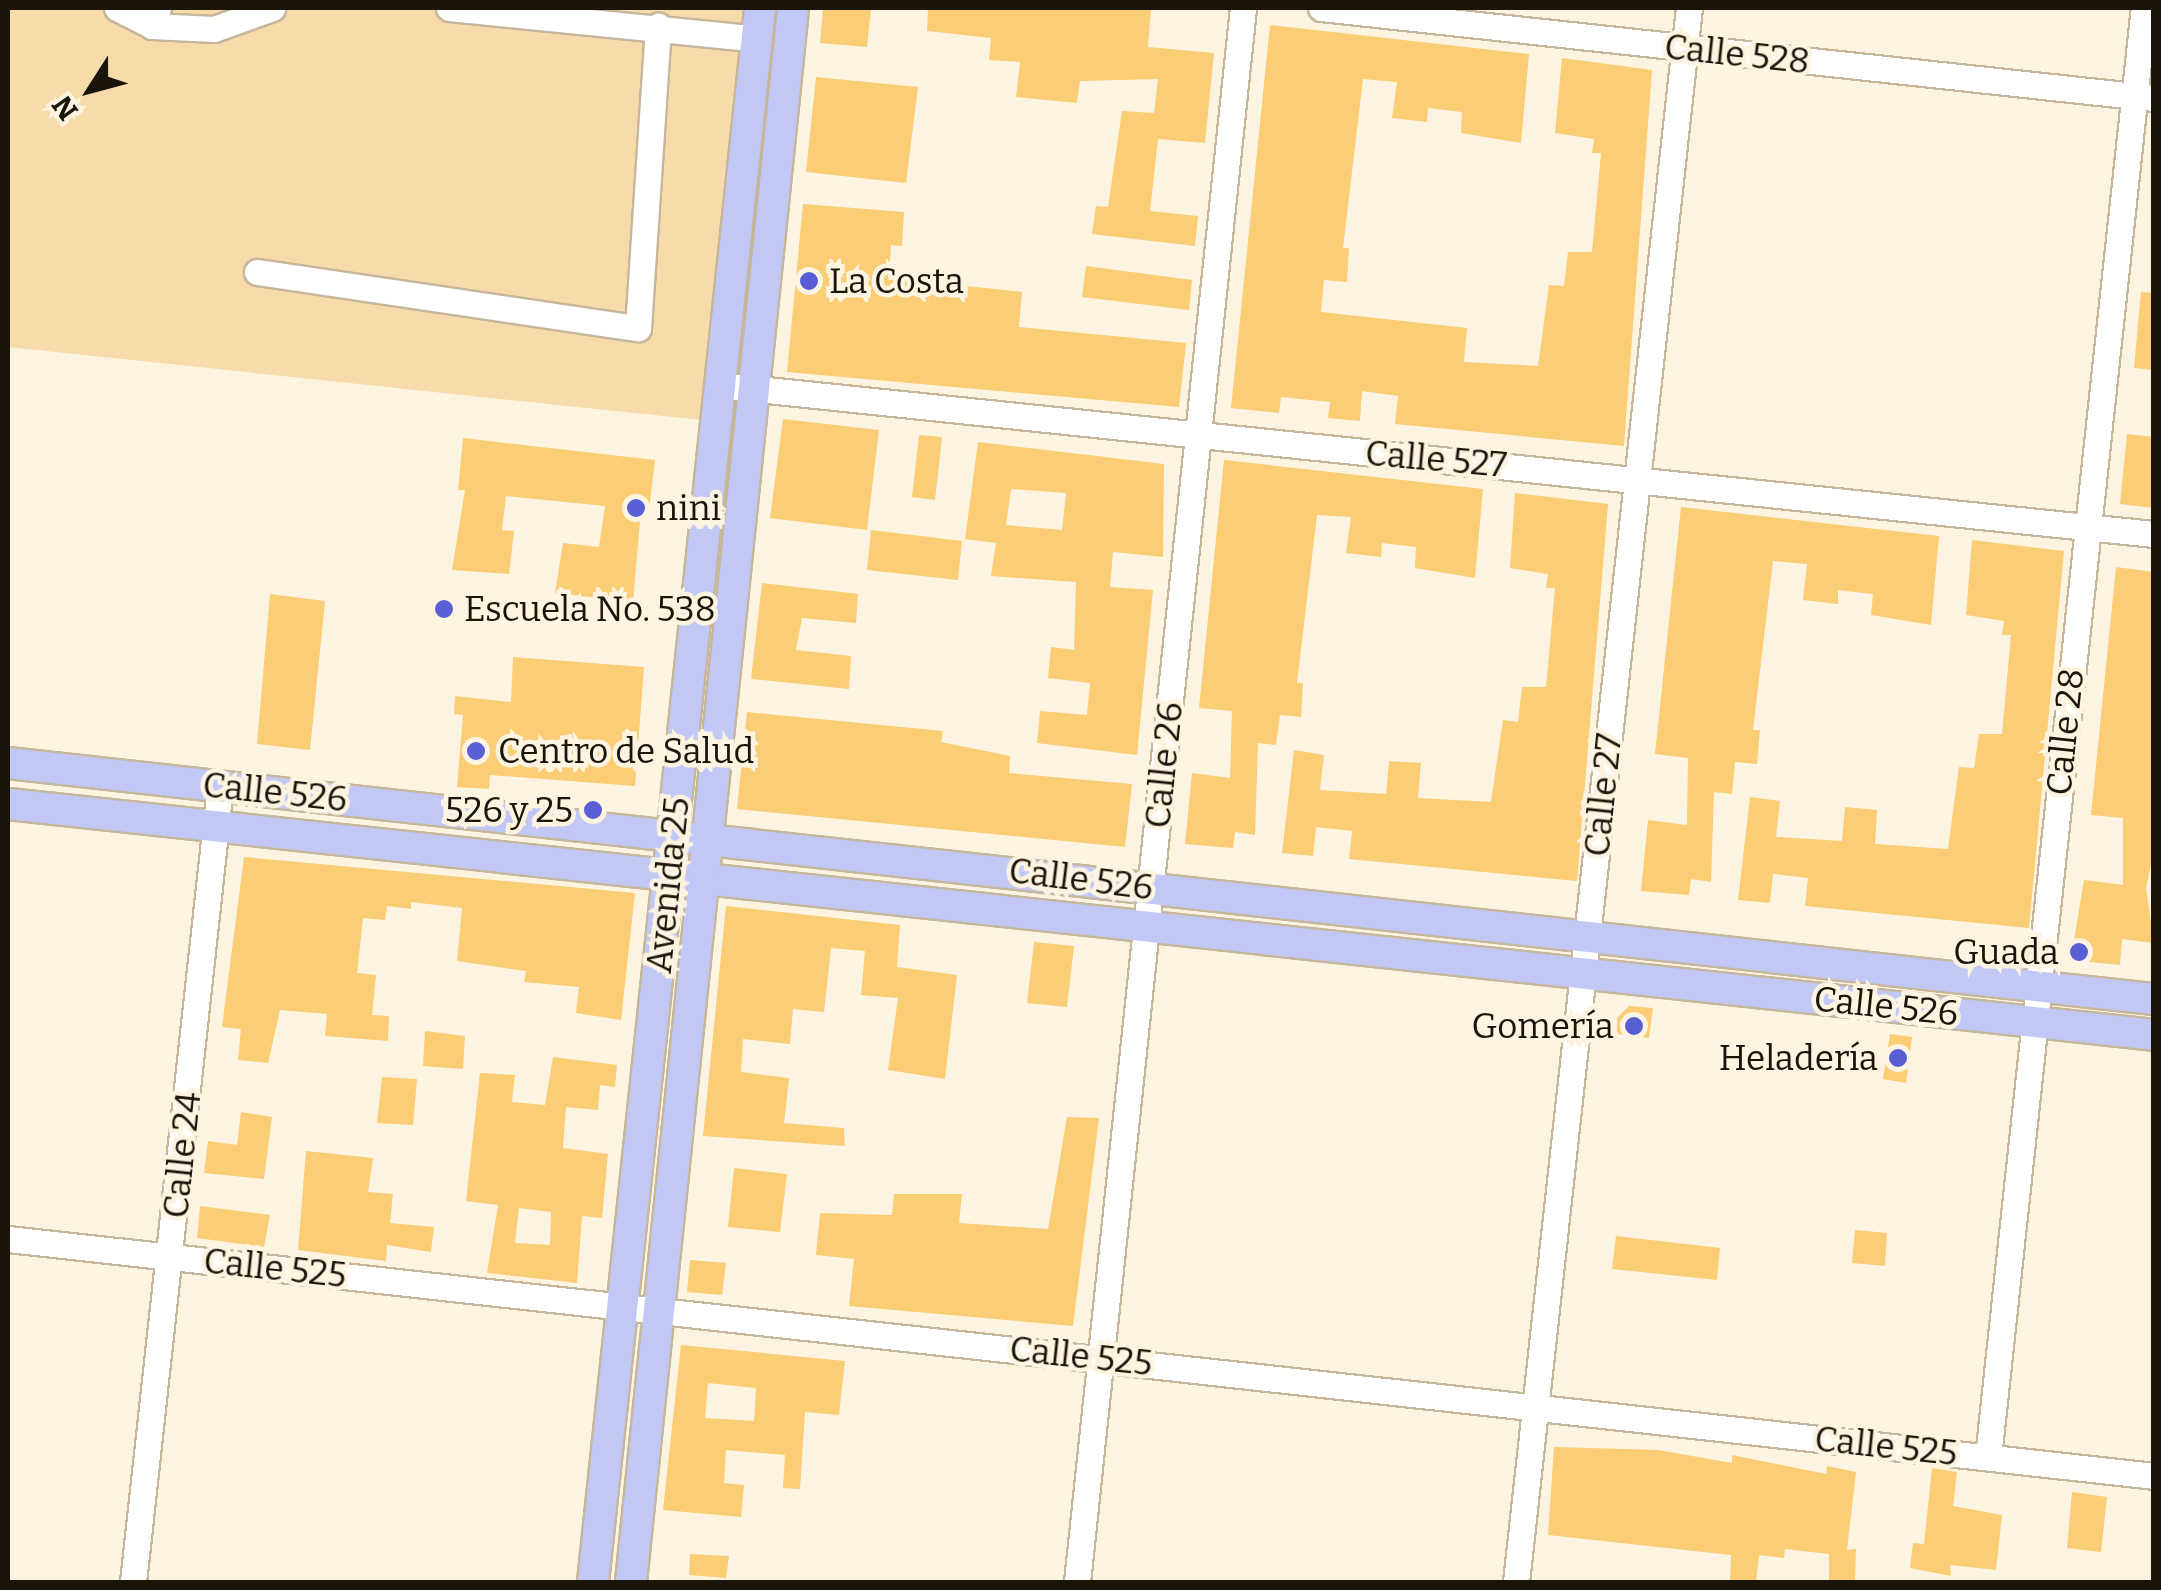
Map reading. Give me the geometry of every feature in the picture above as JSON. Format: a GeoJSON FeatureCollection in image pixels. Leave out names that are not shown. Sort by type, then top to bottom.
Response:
{"type":"FeatureCollection","features":[{"type":"Feature","properties":{"kind":"main road","name":"Avenida 25"},"geometry":{"type":"LineString","coordinates":[[593,1582],[760,8]]}},
{"type":"Feature","properties":{"kind":"main road","name":"Avenida 25"},"geometry":{"type":"LineString","coordinates":[[630,1582],[707,878],[752,390],[793,8]]}},
{"type":"Feature","properties":{"kind":"main road","name":"Calle 526"},"geometry":{"type":"LineString","coordinates":[[8,763],[710,837],[2154,999]]}},
{"type":"Feature","properties":{"kind":"main road","name":"Calle 526"},"geometry":{"type":"LineString","coordinates":[[8,804],[2154,1035]]}},
{"type":"Feature","properties":{"kind":"street"},"geometry":{"type":"LineString","coordinates":[[118,8],[214,29],[272,8]]}},
{"type":"Feature","properties":{"kind":"street"},"geometry":{"type":"LineString","coordinates":[[449,8],[658,26],[757,39]]}},
{"type":"Feature","properties":{"kind":"street","name":"Calle 26"},"geometry":{"type":"LineString","coordinates":[[1077,1582],[1244,8]]}},
{"type":"Feature","properties":{"kind":"street","name":"Calle 528"},"geometry":{"type":"LineString","coordinates":[[1321,8],[2144,97]]}},
{"type":"Feature","properties":{"kind":"street","name":"Calle 27"},"geometry":{"type":"LineString","coordinates":[[1516,1582],[1690,8]]}},
{"type":"Feature","properties":{"kind":"street","name":"Calle 28"},"geometry":{"type":"LineString","coordinates":[[1988,1457],[2087,528],[2144,97],[2144,8]]}},
{"type":"Feature","properties":{"kind":"street"},"geometry":{"type":"LineString","coordinates":[[257,272],[638,328],[658,26]]}},
{"type":"Feature","properties":{"kind":"street","name":"Calle 527"},"geometry":{"type":"LineString","coordinates":[[719,385],[1199,438],[1638,477],[2154,534]]}},
{"type":"Feature","properties":{"kind":"street","name":"Calle 24"},"geometry":{"type":"LineString","coordinates":[[132,1582],[171,1258],[220,786]]}},
{"type":"Feature","properties":{"kind":"street","name":"Calle 525"},"geometry":{"type":"LineString","coordinates":[[8,1238],[2154,1476]]}},
{"type":"Feature","properties":{"kind":"shaded area"},"geometry":{"type":"Polygon","coordinates":[[[8,8],[745,8],[701,420],[8,347],[8,8]]]}},
{"type":"Feature","properties":{"kind":"building"},"geometry":{"type":"Polygon","coordinates":[[[823,8],[871,8],[867,47],[820,43],[823,8]]]}},
{"type":"Feature","properties":{"kind":"building"},"geometry":{"type":"Polygon","coordinates":[[[928,8],[1151,9],[1148,47],[1214,53],[1205,143],[1158,139],[1150,211],[1198,216],[1195,246],[1092,234],[1096,206],[1108,207],[1122,111],[1154,113],[1158,79],[1080,81],[1077,103],[1016,97],[1020,62],[989,60],[991,38],[927,31],[928,8]]]}},
{"type":"Feature","properties":{"kind":"building"},"geometry":{"type":"Polygon","coordinates":[[[1270,25],[1529,54],[1521,143],[1461,133],[1462,112],[1428,108],[1427,122],[1392,118],[1397,82],[1363,79],[1343,248],[1349,248],[1347,282],[1324,280],[1321,312],[1467,328],[1464,362],[1538,366],[1549,285],[1564,286],[1568,252],[1592,252],[1601,153],[1592,153],[1594,139],[1555,133],[1562,58],[1652,70],[1624,446],[1395,424],[1398,396],[1362,391],[1360,421],[1328,418],[1330,402],[1281,397],[1279,413],[1231,408],[1270,25]]]}},
{"type":"Feature","properties":{"kind":"building"},"geometry":{"type":"Polygon","coordinates":[[[816,77],[918,87],[906,183],[806,172],[816,77]]]}},
{"type":"Feature","properties":{"kind":"building"},"geometry":{"type":"Polygon","coordinates":[[[803,204],[904,212],[902,246],[891,245],[889,278],[1022,292],[1019,327],[1186,343],[1179,407],[787,372],[803,204]]]}},
{"type":"Feature","properties":{"kind":"building"},"geometry":{"type":"Polygon","coordinates":[[[1086,266],[1192,280],[1189,310],[1082,297],[1086,266]]]}},
{"type":"Feature","properties":{"kind":"building"},"geometry":{"type":"Polygon","coordinates":[[[2141,292],[2154,293],[2154,370],[2134,368],[2141,292]]]}},
{"type":"Feature","properties":{"kind":"building"},"geometry":{"type":"Polygon","coordinates":[[[783,419],[879,430],[867,530],[770,518],[783,419]]]}},
{"type":"Feature","properties":{"kind":"building"},"geometry":{"type":"Polygon","coordinates":[[[2127,434],[2154,437],[2154,508],[2120,504],[2127,434]]]}},
{"type":"Feature","properties":{"kind":"building"},"geometry":{"type":"Polygon","coordinates":[[[919,435],[942,437],[935,500],[912,497],[919,435]]]}},
{"type":"Feature","properties":{"kind":"building","name":"nini"},"geometry":{"type":"Polygon","coordinates":[[[463,438],[655,460],[649,510],[641,510],[633,602],[555,593],[563,543],[599,547],[605,506],[506,496],[502,530],[514,531],[509,574],[452,570],[465,490],[458,490],[463,438]]]}},
{"type":"Feature","properties":{"kind":"building"},"geometry":{"type":"Polygon","coordinates":[[[978,442],[1164,464],[1163,557],[1113,552],[1110,587],[1153,590],[1137,755],[1037,743],[1040,711],[1087,715],[1090,683],[1048,678],[1051,647],[1074,650],[1076,582],[991,576],[996,543],[965,539],[978,442]],[[1011,489],[1006,525],[1062,530],[1066,493],[1011,489]]]}},
{"type":"Feature","properties":{"kind":"building"},"geometry":{"type":"Polygon","coordinates":[[[1224,460],[1483,489],[1475,578],[1415,568],[1416,547],[1382,543],[1381,557],[1346,553],[1351,517],[1317,515],[1297,683],[1303,683],[1301,717],[1280,715],[1276,745],[1258,743],[1255,835],[1235,832],[1233,848],[1185,844],[1192,773],[1230,778],[1232,711],[1199,708],[1224,460]]]}},
{"type":"Feature","properties":{"kind":"building"},"geometry":{"type":"Polygon","coordinates":[[[1515,493],[1608,504],[1577,881],[1349,859],[1352,831],[1316,827],[1313,856],[1282,853],[1294,750],[1324,755],[1320,790],[1386,794],[1389,761],[1421,763],[1418,798],[1491,802],[1503,720],[1518,722],[1522,687],[1546,687],[1555,588],[1546,588],[1548,574],[1510,568],[1515,493]]]}},
{"type":"Feature","properties":{"kind":"building"},"geometry":{"type":"Polygon","coordinates":[[[1681,507],[1939,536],[1931,625],[1871,615],[1873,594],[1838,590],[1838,604],[1803,600],[1807,564],[1773,561],[1753,730],[1760,730],[1757,764],[1735,762],[1732,794],[1714,792],[1711,882],[1691,879],[1689,895],[1641,891],[1648,820],[1687,825],[1688,758],[1655,754],[1681,507]]]}},
{"type":"Feature","properties":{"kind":"building"},"geometry":{"type":"Polygon","coordinates":[[[871,530],[962,541],[958,580],[867,570],[871,530]]]}},
{"type":"Feature","properties":{"kind":"building"},"geometry":{"type":"Polygon","coordinates":[[[1972,540],[2064,551],[2029,928],[1805,906],[1808,878],[1773,874],[1770,903],[1738,900],[1750,797],[1780,801],[1776,837],[1842,841],[1845,807],[1877,810],[1875,844],[1948,849],[1959,767],[1974,768],[1979,734],[2002,734],[2011,635],[2002,635],[2004,621],[1966,615],[1972,540]]]}},
{"type":"Feature","properties":{"kind":"building"},"geometry":{"type":"Polygon","coordinates":[[[2116,567],[2154,572],[2154,851],[2146,888],[2154,943],[2122,939],[2120,965],[2080,961],[2072,952],[2084,880],[2123,885],[2123,818],[2091,815],[2116,567]]]}},
{"type":"Feature","properties":{"kind":"building"},"geometry":{"type":"Polygon","coordinates":[[[762,583],[858,594],[856,623],[802,618],[796,650],[851,656],[849,689],[751,679],[762,583]]]}},
{"type":"Feature","properties":{"kind":"building"},"geometry":{"type":"Polygon","coordinates":[[[270,594],[325,601],[310,750],[257,744],[270,594]]]}},
{"type":"Feature","properties":{"kind":"building"},"geometry":{"type":"Polygon","coordinates":[[[513,657],[644,667],[635,786],[490,775],[489,789],[457,787],[463,715],[454,714],[455,696],[511,702],[513,657]]]}},
{"type":"Feature","properties":{"kind":"building"},"geometry":{"type":"Polygon","coordinates":[[[747,712],[943,731],[941,742],[1010,756],[1009,773],[1132,784],[1125,847],[737,809],[747,712]]]}},
{"type":"Feature","properties":{"kind":"building"},"geometry":{"type":"Polygon","coordinates":[[[244,857],[635,893],[621,1020],[576,1013],[579,987],[524,982],[526,971],[457,961],[462,908],[411,902],[411,909],[387,906],[385,920],[363,918],[357,973],[376,975],[372,1015],[389,1016],[388,1041],[325,1036],[327,1014],[280,1010],[268,1063],[238,1060],[241,1029],[222,1027],[244,857]]]}},
{"type":"Feature","properties":{"kind":"building"},"geometry":{"type":"Polygon","coordinates":[[[726,906],[900,925],[897,967],[957,975],[945,1079],[888,1070],[898,998],[861,995],[865,951],[831,948],[824,1012],[793,1009],[790,1044],[743,1039],[741,1072],[789,1078],[784,1123],[844,1128],[845,1146],[703,1136],[726,906]]]}},
{"type":"Feature","properties":{"kind":"building"},"geometry":{"type":"Polygon","coordinates":[[[1034,942],[1074,946],[1067,1007],[1027,1003],[1034,942]]]}},
{"type":"Feature","properties":{"kind":"building","name":"Gomería"},"geometry":{"type":"Polygon","coordinates":[[[1629,1006],[1653,1008],[1649,1038],[1617,1034],[1617,1018],[1629,1006]]]}},
{"type":"Feature","properties":{"kind":"building"},"geometry":{"type":"Polygon","coordinates":[[[425,1031],[465,1036],[463,1069],[423,1066],[425,1031]]]}},
{"type":"Feature","properties":{"kind":"building","name":"Heladería"},"geometry":{"type":"Polygon","coordinates":[[[1890,1034],[1912,1037],[1906,1083],[1883,1079],[1890,1034]]]}},
{"type":"Feature","properties":{"kind":"building"},"geometry":{"type":"Polygon","coordinates":[[[553,1057],[617,1065],[615,1087],[600,1085],[598,1110],[566,1107],[563,1148],[608,1154],[602,1218],[582,1216],[577,1283],[487,1273],[498,1205],[466,1201],[480,1073],[515,1075],[512,1102],[545,1105],[553,1057]],[[519,1208],[515,1243],[550,1245],[551,1212],[519,1208]]]}},
{"type":"Feature","properties":{"kind":"building"},"geometry":{"type":"Polygon","coordinates":[[[382,1077],[417,1079],[413,1125],[377,1123],[382,1077]]]}},
{"type":"Feature","properties":{"kind":"building"},"geometry":{"type":"Polygon","coordinates":[[[241,1112],[272,1117],[264,1179],[204,1173],[208,1141],[237,1145],[241,1112]]]}},
{"type":"Feature","properties":{"kind":"building"},"geometry":{"type":"Polygon","coordinates":[[[1067,1117],[1099,1118],[1073,1326],[849,1306],[854,1259],[816,1255],[820,1213],[892,1215],[894,1194],[962,1194],[959,1223],[1048,1229],[1067,1117]]]}},
{"type":"Feature","properties":{"kind":"building"},"geometry":{"type":"Polygon","coordinates":[[[306,1151],[373,1158],[368,1192],[393,1194],[390,1223],[434,1227],[431,1252],[387,1245],[386,1261],[298,1250],[306,1151]]]}},
{"type":"Feature","properties":{"kind":"building"},"geometry":{"type":"Polygon","coordinates":[[[734,1168],[787,1174],[780,1232],[728,1227],[734,1168]]]}},
{"type":"Feature","properties":{"kind":"building"},"geometry":{"type":"Polygon","coordinates":[[[200,1206],[270,1215],[264,1247],[197,1238],[200,1206]]]}},
{"type":"Feature","properties":{"kind":"building"},"geometry":{"type":"Polygon","coordinates":[[[1855,1230],[1887,1233],[1885,1266],[1852,1263],[1855,1230]]]}},
{"type":"Feature","properties":{"kind":"building"},"geometry":{"type":"Polygon","coordinates":[[[1616,1236],[1720,1248],[1717,1280],[1612,1269],[1616,1236]]]}},
{"type":"Feature","properties":{"kind":"building"},"geometry":{"type":"Polygon","coordinates":[[[690,1260],[726,1263],[722,1295],[687,1292],[690,1260]]]}},
{"type":"Feature","properties":{"kind":"building"},"geometry":{"type":"Polygon","coordinates":[[[681,1345],[845,1361],[839,1415],[805,1412],[800,1489],[783,1488],[785,1455],[726,1450],[724,1483],[744,1485],[741,1517],[663,1510],[681,1345]],[[708,1383],[705,1418],[754,1421],[756,1388],[708,1383]]]}},
{"type":"Feature","properties":{"kind":"building"},"geometry":{"type":"Polygon","coordinates":[[[1554,1447],[1658,1450],[1732,1463],[1732,1455],[1826,1474],[1827,1466],[1856,1472],[1847,1550],[1856,1549],[1855,1582],[1829,1582],[1829,1554],[1785,1549],[1784,1558],[1759,1555],[1756,1582],[1730,1582],[1731,1555],[1548,1535],[1554,1447]]]}},
{"type":"Feature","properties":{"kind":"building"},"geometry":{"type":"Polygon","coordinates":[[[1932,1468],[1957,1472],[1953,1506],[2002,1515],[1996,1570],[1950,1565],[1951,1576],[1910,1568],[1913,1543],[1924,1544],[1932,1468]]]}},
{"type":"Feature","properties":{"kind":"building"},"geometry":{"type":"Polygon","coordinates":[[[2072,1492],[2107,1497],[2101,1552],[2067,1548],[2072,1492]]]}},
{"type":"Feature","properties":{"kind":"building"},"geometry":{"type":"Polygon","coordinates":[[[690,1554],[729,1556],[726,1578],[689,1575],[690,1554]]]}},
{"type":"Feature","properties":{"kind":"place","name":"La Costa"},"geometry":{"type":"Point","coordinates":[809,281]}},
{"type":"Feature","properties":{"kind":"place","name":"nini"},"geometry":{"type":"Point","coordinates":[636,508]}},
{"type":"Feature","properties":{"kind":"place","name":"Escuela No. 538"},"geometry":{"type":"Point","coordinates":[444,609]}},
{"type":"Feature","properties":{"kind":"place","name":"Centro de Salud"},"geometry":{"type":"Point","coordinates":[476,751]}},
{"type":"Feature","properties":{"kind":"place","name":"526 y 25"},"geometry":{"type":"Point","coordinates":[593,810]}},
{"type":"Feature","properties":{"kind":"place","name":"Guada"},"geometry":{"type":"Point","coordinates":[2079,952]}},
{"type":"Feature","properties":{"kind":"place","name":"Gomería"},"geometry":{"type":"Point","coordinates":[1634,1026]}},
{"type":"Feature","properties":{"kind":"place","name":"Heladería"},"geometry":{"type":"Point","coordinates":[1898,1058]}}]}
